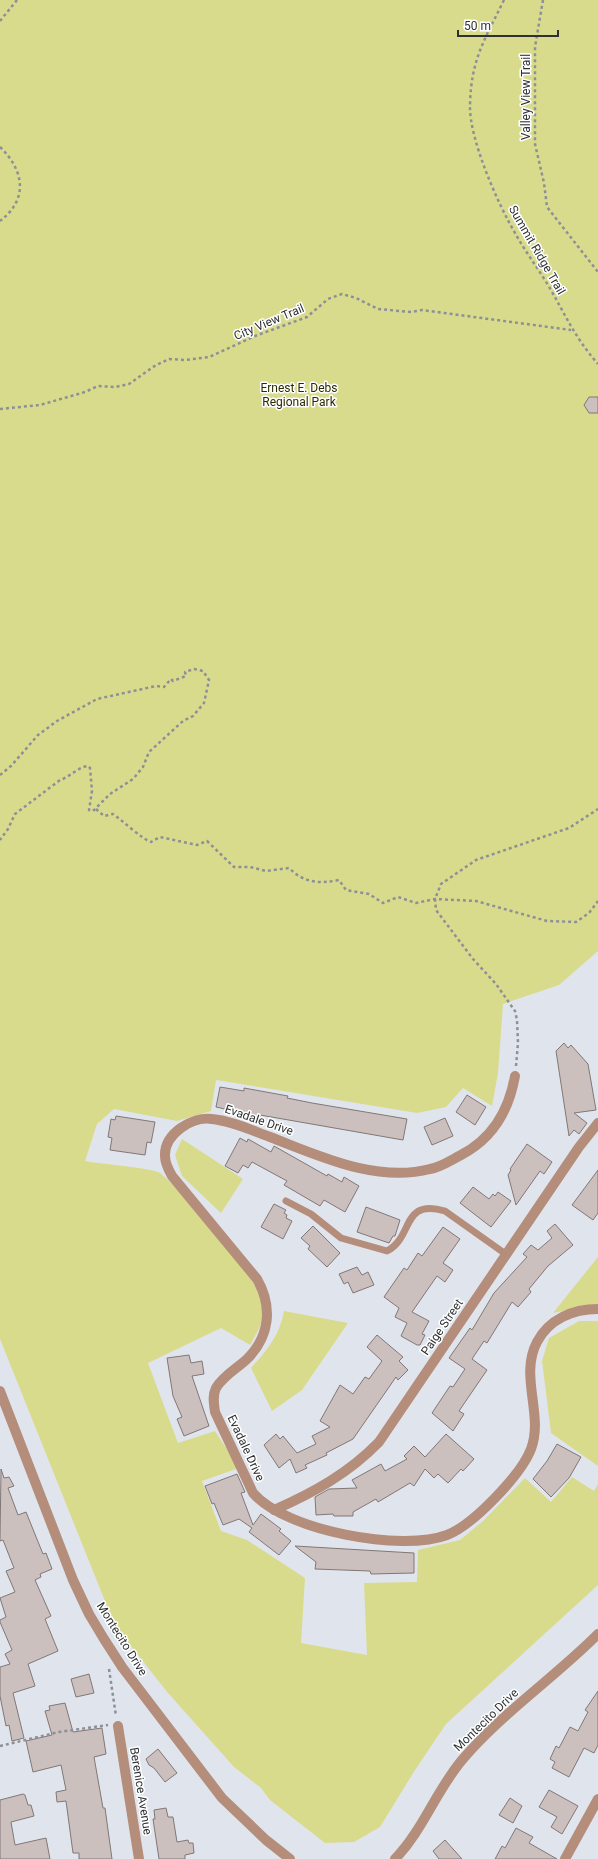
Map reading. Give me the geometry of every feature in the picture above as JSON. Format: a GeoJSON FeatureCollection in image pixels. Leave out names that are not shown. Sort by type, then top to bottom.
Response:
{"type":"FeatureCollection","features":[{"type":"Feature","properties":{"kind":"street","name":"Evadale Drive"},"geometry":{"type":"LineString","coordinates":[[515,1076],[512,1095],[505,1112],[483,1140],[468,1152],[432,1169],[392,1173],[364,1169],[312,1153],[241,1126],[212,1118],[200,1118],[188,1123],[176,1132],[168,1142],[165,1154],[167,1166],[172,1176],[257,1278],[264,1291],[267,1316],[264,1336],[246,1359],[223,1378],[216,1389],[213,1399],[215,1412],[232,1446],[246,1482],[262,1503],[274,1510],[311,1525],[357,1537],[414,1542],[433,1539],[462,1527],[476,1515],[518,1472],[532,1448],[534,1421],[529,1372],[532,1354],[540,1337],[562,1316],[574,1312],[598,1310]]}},
{"type":"Feature","properties":{"kind":"street","name":"Paige Street"},"geometry":{"type":"LineString","coordinates":[[274,1510],[321,1487],[343,1474],[363,1459],[379,1442],[508,1254],[579,1147],[598,1123]]}},
{"type":"Feature","properties":{"kind":"street","name":"Montecito Drive"},"geometry":{"type":"LineString","coordinates":[[0,1391],[73,1580],[89,1614],[140,1691],[222,1798],[255,1830],[290,1859]]}},
{"type":"Feature","properties":{"kind":"street","name":"Montecito Drive"},"geometry":{"type":"LineString","coordinates":[[396,1859],[418,1830],[460,1762],[476,1744],[575,1658],[598,1634]]}},
{"type":"Feature","properties":{"kind":"street","name":"Berenice Avenue"},"geometry":{"type":"LineString","coordinates":[[118,1726],[139,1859]]}},
{"type":"Feature","properties":{"kind":"street"},"geometry":{"type":"LineString","coordinates":[[565,1859],[598,1799]]}},
{"type":"Feature","properties":{"kind":"lane"},"geometry":{"type":"LineString","coordinates":[[286,1201],[312,1214],[341,1238],[387,1251],[397,1242],[412,1217],[419,1210],[427,1208],[437,1209],[445,1211],[508,1254]]}},
{"type":"Feature","properties":{"kind":"path"},"geometry":{"type":"LineString","coordinates":[[0,21],[17,0]]}},
{"type":"Feature","properties":{"kind":"path","name":"Summit Ridge Trail"},"geometry":{"type":"LineString","coordinates":[[504,0],[480,46],[474,66],[470,107],[472,128],[488,175],[514,232],[548,286],[571,330],[598,364]]}},
{"type":"Feature","properties":{"kind":"path","name":"Valley View Trail"},"geometry":{"type":"LineString","coordinates":[[543,0],[535,47],[535,144],[544,183],[547,207],[598,272]]}},
{"type":"Feature","properties":{"kind":"path"},"geometry":{"type":"LineString","coordinates":[[0,147],[15,164],[19,174],[20,187],[12,210],[0,221]]}},
{"type":"Feature","properties":{"kind":"path","name":"City View Trail"},"geometry":{"type":"LineString","coordinates":[[0,409],[45,404],[85,392],[98,386],[122,386],[136,380],[156,365],[169,359],[185,360],[209,357],[255,336],[307,316],[328,299],[342,294],[356,298],[372,307],[385,310],[422,310],[571,330]]}},
{"type":"Feature","properties":{"kind":"path"},"geometry":{"type":"LineString","coordinates":[[0,775],[12,766],[46,728],[97,699],[156,686],[164,687],[171,679],[173,680],[186,676],[186,672],[194,669],[203,670],[209,680],[204,703],[193,716],[183,721],[149,752],[143,767],[133,779],[110,794],[96,809],[93,811],[90,810],[92,791],[90,768],[88,766],[84,767],[68,778],[60,780],[15,814],[8,829],[0,840]]}},
{"type":"Feature","properties":{"kind":"path"},"geometry":{"type":"LineString","coordinates":[[96,809],[104,816],[113,814],[129,825],[145,841],[151,842],[160,837],[197,845],[207,841],[234,867],[250,867],[266,871],[289,868],[297,876],[314,882],[339,880],[346,890],[369,894],[383,903],[398,897],[416,903],[435,899],[476,901],[547,921],[576,922],[589,913],[598,902]]}},
{"type":"Feature","properties":{"kind":"path"},"geometry":{"type":"LineString","coordinates":[[515,1076],[518,1043],[515,1011],[436,910],[435,899],[441,884],[476,860],[570,828],[598,809]]}},
{"type":"Feature","properties":{"kind":"path"},"geometry":{"type":"LineString","coordinates":[[0,1746],[59,1732],[102,1725],[118,1726],[109,1668]]}},
{"type":"Feature","properties":{"kind":"green space","name":"Ernest E. Debs Regional Park"},"geometry":{"type":"Polygon","coordinates":[[[0,0],[598,0],[598,951],[559,985],[503,1004],[498,1073],[492,1106],[463,1088],[446,1107],[417,1113],[216,1080],[211,1111],[177,1121],[114,1109],[97,1124],[85,1161],[147,1169],[160,1173],[182,1195],[216,1234],[258,1290],[263,1300],[263,1318],[250,1345],[221,1328],[148,1363],[178,1443],[215,1431],[239,1468],[202,1481],[221,1531],[247,1540],[305,1578],[301,1643],[367,1655],[364,1583],[417,1582],[418,1550],[460,1540],[483,1521],[525,1478],[551,1502],[572,1477],[594,1491],[598,1484],[598,1585],[446,1724],[415,1770],[380,1827],[354,1842],[325,1843],[270,1800],[261,1788],[234,1767],[168,1693],[115,1626],[0,1339],[0,0]]]}},
{"type":"Feature","properties":{"kind":"green space"},"geometry":{"type":"Polygon","coordinates":[[[182,1139],[243,1179],[221,1213],[182,1176],[175,1155],[182,1139]]]}},
{"type":"Feature","properties":{"kind":"green space"},"geometry":{"type":"Polygon","coordinates":[[[598,1257],[598,1304],[553,1313],[598,1257]]]}},
{"type":"Feature","properties":{"kind":"green space"},"geometry":{"type":"Polygon","coordinates":[[[284,1311],[348,1323],[302,1390],[272,1411],[251,1368],[272,1342],[279,1328],[284,1311]]]}},
{"type":"Feature","properties":{"kind":"green space"},"geometry":{"type":"Polygon","coordinates":[[[579,1321],[598,1321],[598,1466],[551,1433],[542,1361],[549,1338],[579,1321]]]}},
{"type":"Feature","properties":{"kind":"building"},"geometry":{"type":"Polygon","coordinates":[[[589,397],[598,397],[598,413],[589,413],[584,405],[589,397]]]}},
{"type":"Feature","properties":{"kind":"building"},"geometry":{"type":"Polygon","coordinates":[[[564,1043],[568,1048],[571,1045],[588,1064],[596,1110],[574,1113],[587,1123],[579,1134],[574,1130],[569,1136],[556,1051],[564,1043]]]}},
{"type":"Feature","properties":{"kind":"building"},"geometry":{"type":"Polygon","coordinates":[[[220,1087],[244,1091],[244,1088],[288,1096],[287,1098],[312,1103],[407,1119],[403,1140],[260,1115],[260,1117],[216,1107],[220,1087]]]}},
{"type":"Feature","properties":{"kind":"building"},"geometry":{"type":"Polygon","coordinates":[[[467,1095],[486,1107],[475,1125],[456,1112],[467,1095]]]}},
{"type":"Feature","properties":{"kind":"building"},"geometry":{"type":"Polygon","coordinates":[[[116,1116],[155,1122],[151,1143],[147,1142],[145,1155],[110,1150],[112,1138],[108,1137],[111,1119],[115,1120],[116,1116]]]}},
{"type":"Feature","properties":{"kind":"building"},"geometry":{"type":"Polygon","coordinates":[[[445,1118],[453,1136],[432,1145],[424,1127],[445,1118]]]}},
{"type":"Feature","properties":{"kind":"building"},"geometry":{"type":"Polygon","coordinates":[[[240,1138],[247,1142],[248,1139],[271,1152],[274,1146],[327,1176],[328,1174],[342,1182],[344,1177],[359,1186],[345,1212],[324,1200],[320,1206],[284,1185],[287,1181],[252,1162],[248,1168],[243,1165],[238,1173],[225,1166],[240,1138]]]}},
{"type":"Feature","properties":{"kind":"building"},"geometry":{"type":"Polygon","coordinates":[[[527,1144],[552,1162],[544,1174],[540,1171],[516,1205],[508,1175],[511,1170],[510,1169],[527,1144]]]}},
{"type":"Feature","properties":{"kind":"building"},"geometry":{"type":"Polygon","coordinates":[[[598,1170],[598,1213],[593,1220],[572,1205],[598,1170]]]}},
{"type":"Feature","properties":{"kind":"building"},"geometry":{"type":"Polygon","coordinates":[[[473,1187],[489,1199],[493,1194],[495,1196],[498,1192],[511,1201],[491,1227],[460,1203],[473,1187]]]}},
{"type":"Feature","properties":{"kind":"building"},"geometry":{"type":"Polygon","coordinates":[[[274,1204],[286,1210],[284,1213],[287,1215],[286,1218],[292,1221],[283,1239],[261,1227],[274,1204]]]}},
{"type":"Feature","properties":{"kind":"building"},"geometry":{"type":"Polygon","coordinates":[[[366,1207],[400,1220],[395,1236],[393,1236],[389,1243],[357,1232],[366,1207]]]}},
{"type":"Feature","properties":{"kind":"building"},"geometry":{"type":"Polygon","coordinates":[[[555,1224],[573,1245],[548,1266],[529,1289],[531,1292],[518,1307],[512,1302],[487,1343],[484,1341],[472,1359],[487,1370],[459,1411],[464,1414],[453,1431],[432,1413],[450,1386],[453,1387],[465,1369],[449,1358],[470,1328],[472,1330],[494,1293],[527,1257],[523,1254],[531,1245],[538,1250],[552,1238],[547,1231],[555,1224]]]}},
{"type":"Feature","properties":{"kind":"building"},"geometry":{"type":"Polygon","coordinates":[[[313,1226],[340,1253],[327,1267],[308,1249],[310,1246],[301,1238],[313,1226]]]}},
{"type":"Feature","properties":{"kind":"building"},"geometry":{"type":"Polygon","coordinates":[[[443,1227],[460,1239],[443,1263],[453,1270],[445,1282],[437,1276],[412,1312],[429,1321],[422,1334],[425,1335],[420,1345],[417,1345],[401,1336],[407,1323],[395,1317],[399,1308],[384,1297],[404,1268],[407,1270],[418,1253],[422,1256],[443,1227]]]}},
{"type":"Feature","properties":{"kind":"building"},"geometry":{"type":"Polygon","coordinates":[[[357,1267],[362,1275],[368,1272],[374,1285],[353,1293],[348,1282],[344,1284],[339,1274],[357,1267]]]}},
{"type":"Feature","properties":{"kind":"building"},"geometry":{"type":"Polygon","coordinates":[[[377,1335],[403,1357],[399,1361],[408,1370],[398,1380],[396,1377],[353,1439],[326,1453],[327,1455],[305,1465],[307,1468],[296,1473],[290,1459],[279,1468],[264,1445],[276,1434],[280,1439],[283,1436],[297,1453],[316,1444],[312,1436],[330,1427],[320,1421],[340,1385],[353,1394],[365,1377],[369,1379],[382,1361],[367,1347],[377,1335]]]}},
{"type":"Feature","properties":{"kind":"building"},"geometry":{"type":"Polygon","coordinates":[[[189,1355],[191,1363],[202,1361],[204,1374],[192,1376],[209,1426],[184,1436],[177,1419],[182,1417],[173,1396],[167,1358],[189,1355]]]}},
{"type":"Feature","properties":{"kind":"building"},"geometry":{"type":"Polygon","coordinates":[[[446,1434],[474,1459],[463,1471],[461,1469],[448,1483],[438,1474],[434,1478],[425,1469],[414,1486],[410,1483],[378,1502],[376,1499],[353,1512],[353,1516],[334,1516],[333,1514],[316,1515],[315,1497],[329,1489],[357,1488],[352,1480],[381,1464],[385,1471],[407,1459],[404,1456],[414,1446],[425,1457],[446,1434]]]}},
{"type":"Feature","properties":{"kind":"building"},"geometry":{"type":"Polygon","coordinates":[[[557,1444],[581,1457],[569,1478],[551,1497],[533,1479],[547,1461],[557,1444]]]}},
{"type":"Feature","properties":{"kind":"building"},"geometry":{"type":"Polygon","coordinates":[[[1,1469],[4,1478],[9,1477],[14,1486],[8,1488],[18,1515],[26,1512],[43,1554],[46,1553],[52,1569],[40,1574],[41,1577],[35,1580],[51,1616],[45,1619],[58,1651],[28,1664],[35,1686],[13,1693],[24,1738],[12,1741],[9,1725],[6,1726],[0,1696],[0,1667],[10,1664],[5,1654],[12,1650],[0,1622],[0,1620],[6,1617],[0,1598],[15,1592],[6,1571],[14,1568],[3,1540],[0,1541],[1,1469]]]}},
{"type":"Feature","properties":{"kind":"building"},"geometry":{"type":"Polygon","coordinates":[[[237,1474],[245,1492],[241,1493],[253,1525],[261,1514],[281,1529],[279,1531],[291,1541],[279,1555],[249,1532],[252,1528],[239,1519],[223,1525],[214,1503],[212,1504],[205,1486],[237,1474]]]}},
{"type":"Feature","properties":{"kind":"building"},"geometry":{"type":"Polygon","coordinates":[[[295,1546],[414,1553],[414,1573],[371,1574],[370,1571],[315,1569],[316,1562],[295,1546]]]}},
{"type":"Feature","properties":{"kind":"building"},"geometry":{"type":"Polygon","coordinates":[[[89,1674],[94,1693],[76,1697],[71,1679],[89,1674]]]}},
{"type":"Feature","properties":{"kind":"building"},"geometry":{"type":"Polygon","coordinates":[[[598,1691],[598,1745],[594,1753],[584,1748],[569,1777],[552,1768],[555,1762],[550,1759],[556,1746],[559,1748],[570,1727],[578,1731],[588,1712],[585,1710],[598,1691]]]}},
{"type":"Feature","properties":{"kind":"building"},"geometry":{"type":"Polygon","coordinates":[[[65,1703],[73,1732],[102,1728],[106,1754],[94,1757],[103,1808],[105,1808],[112,1859],[79,1859],[79,1853],[73,1853],[66,1801],[57,1802],[56,1792],[66,1790],[61,1765],[33,1772],[26,1741],[52,1735],[45,1711],[50,1710],[49,1706],[65,1703]]]}},
{"type":"Feature","properties":{"kind":"building"},"geometry":{"type":"Polygon","coordinates":[[[158,1749],[177,1773],[165,1782],[154,1768],[149,1765],[146,1759],[158,1749]]]}},
{"type":"Feature","properties":{"kind":"building"},"geometry":{"type":"Polygon","coordinates":[[[549,1790],[578,1806],[562,1834],[551,1827],[557,1817],[539,1807],[549,1790]]]}},
{"type":"Feature","properties":{"kind":"building"},"geometry":{"type":"Polygon","coordinates":[[[23,1794],[25,1795],[28,1805],[31,1805],[34,1816],[11,1822],[15,1845],[46,1838],[50,1859],[0,1859],[0,1800],[23,1794]]]}},
{"type":"Feature","properties":{"kind":"building"},"geometry":{"type":"Polygon","coordinates":[[[510,1798],[522,1806],[513,1823],[499,1815],[510,1798]]]}},
{"type":"Feature","properties":{"kind":"building"},"geometry":{"type":"Polygon","coordinates":[[[166,1808],[168,1817],[173,1817],[177,1842],[188,1840],[189,1843],[193,1843],[194,1853],[185,1855],[185,1859],[159,1859],[153,1819],[155,1819],[154,1810],[166,1808]]]}},
{"type":"Feature","properties":{"kind":"building"},"geometry":{"type":"Polygon","coordinates":[[[516,1828],[533,1837],[529,1843],[557,1859],[495,1859],[502,1846],[505,1848],[516,1828]]]}},
{"type":"Feature","properties":{"kind":"building"},"geometry":{"type":"Polygon","coordinates":[[[445,1840],[462,1859],[439,1859],[433,1851],[445,1840]]]}}]}
